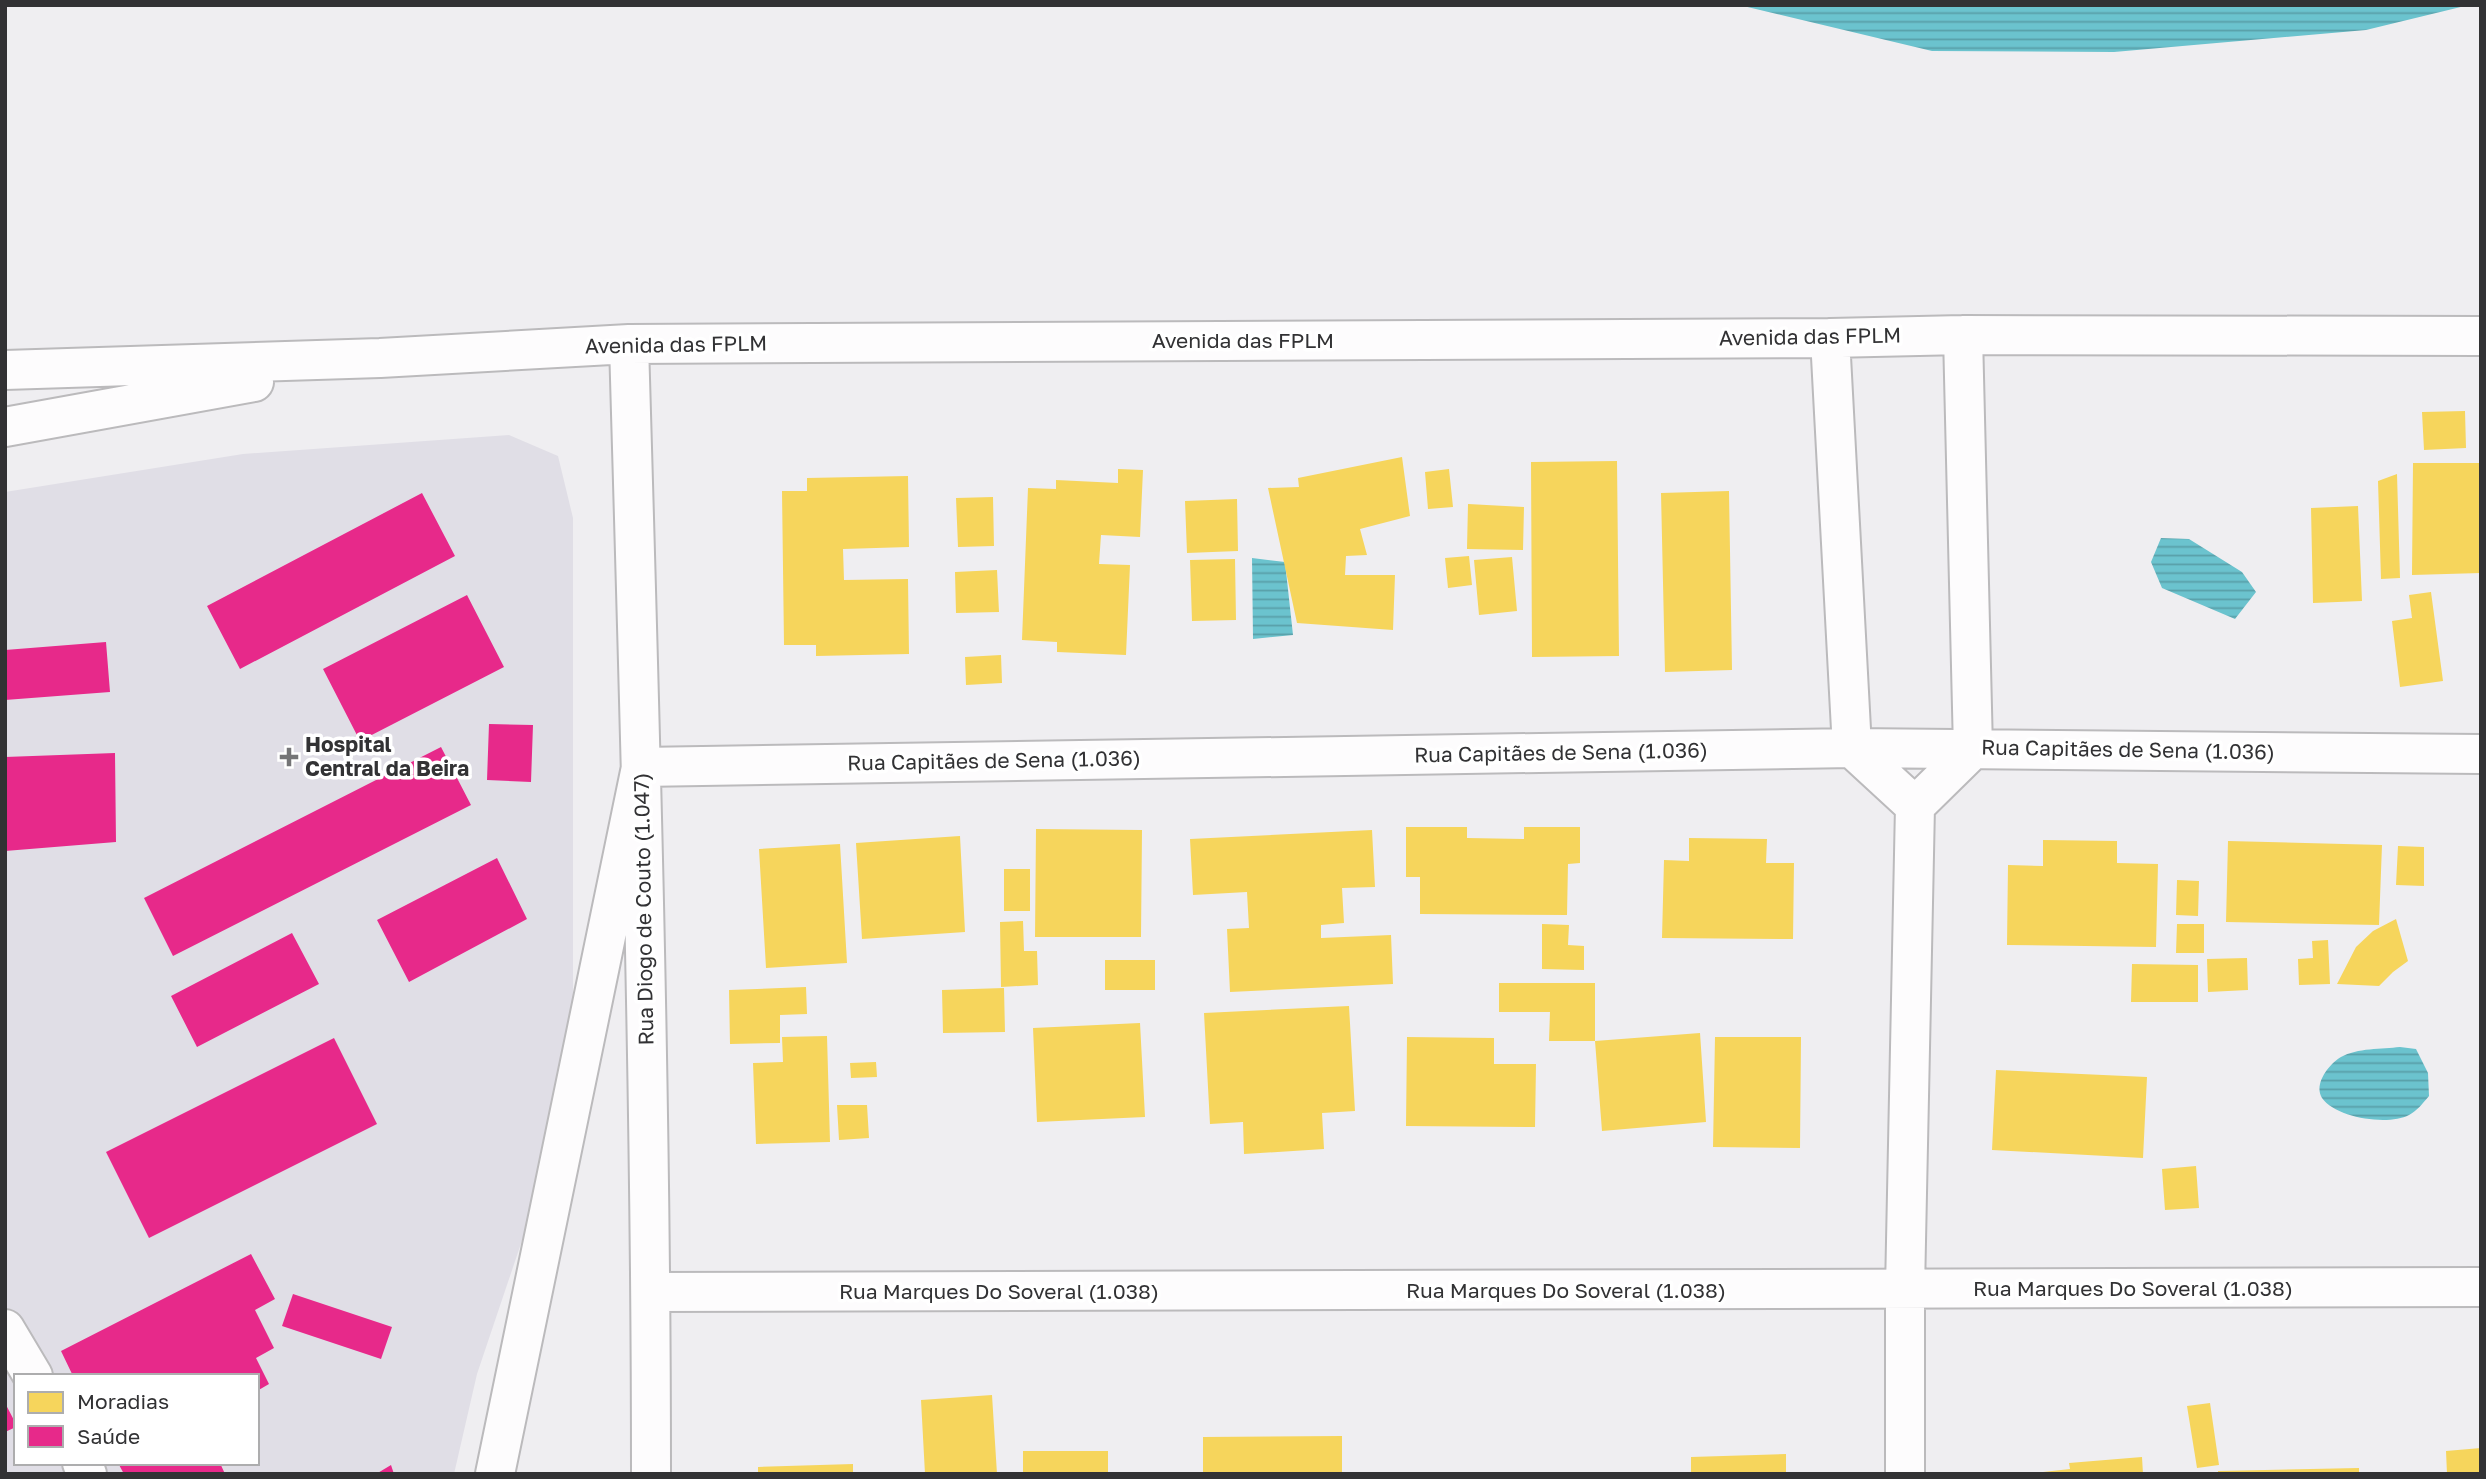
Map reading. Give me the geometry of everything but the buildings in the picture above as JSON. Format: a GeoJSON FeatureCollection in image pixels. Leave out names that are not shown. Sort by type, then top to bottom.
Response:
{"type":"FeatureCollection","features":[{"type":"Feature","properties":{"kind":"street","name":"Avenida das FPLM"},"geometry":{"type":"LineString","coordinates":[[5,370],[380,358],[629,344],[1964,335],[2481,336]]}},
{"type":"Feature","properties":{"kind":"street"},"geometry":{"type":"LineString","coordinates":[[1905,1474],[1905,1290],[1915,806],[1973,749],[1964,335]]}},
{"type":"Feature","properties":{"kind":"street"},"geometry":{"type":"LineString","coordinates":[[1830,338],[1852,748],[1915,806]]}},
{"type":"Feature","properties":{"kind":"street","name":"Rua Diogo de Couto (1.047)"},"geometry":{"type":"LineString","coordinates":[[629,344],[641,766],[651,1292],[651,1474]]}},
{"type":"Feature","properties":{"kind":"street"},"geometry":{"type":"LineString","coordinates":[[5,427],[380,358]]}},
{"type":"Feature","properties":{"kind":"street","name":"Rua Capitães de Sena (1.036)"},"geometry":{"type":"LineString","coordinates":[[641,766],[1852,748],[2481,754]]}},
{"type":"Feature","properties":{"kind":"street"},"geometry":{"type":"LineString","coordinates":[[495,1474],[641,766]]}},
{"type":"Feature","properties":{"kind":"street","name":"Rua Marques Do Soveral (1.038)"},"geometry":{"type":"LineString","coordinates":[[651,1292],[2481,1287]]}},
{"type":"Feature","properties":{"kind":"street"},"geometry":{"type":"LineString","coordinates":[[5,1329],[32,1374]]}},
{"type":"Feature","properties":{"kind":"shaded area","name":"Hospital Central da Beira"},"geometry":{"type":"Polygon","coordinates":[[[509,435],[558,456],[573,518],[573,997],[536,1199],[477,1374],[454,1474],[5,1474],[5,492],[243,454],[509,435]]]}},
{"type":"Feature","properties":{"kind":"water"},"geometry":{"type":"Polygon","coordinates":[[[1739,5],[2469,5],[2366,30],[2114,52],[1932,51],[1739,5]]]}},
{"type":"Feature","properties":{"kind":"water"},"geometry":{"type":"Polygon","coordinates":[[[2161,538],[2189,539],[2242,572],[2256,592],[2235,619],[2162,588],[2151,562],[2161,538]]]}},
{"type":"Feature","properties":{"kind":"water"},"geometry":{"type":"Polygon","coordinates":[[[1252,558],[1285,562],[1293,635],[1253,639],[1252,558]]]}},
{"type":"Feature","properties":{"kind":"water"},"geometry":{"type":"Polygon","coordinates":[[[2400,1047],[2416,1049],[2428,1073],[2429,1096],[2412,1113],[2389,1120],[2363,1118],[2339,1111],[2322,1098],[2321,1080],[2332,1064],[2341,1057],[2362,1050],[2400,1047]]]}},
{"type":"Feature","properties":{"kind":"place","name":"Hospital Central da Beira"},"geometry":{"type":"Point","coordinates":[289,757]}}]}
